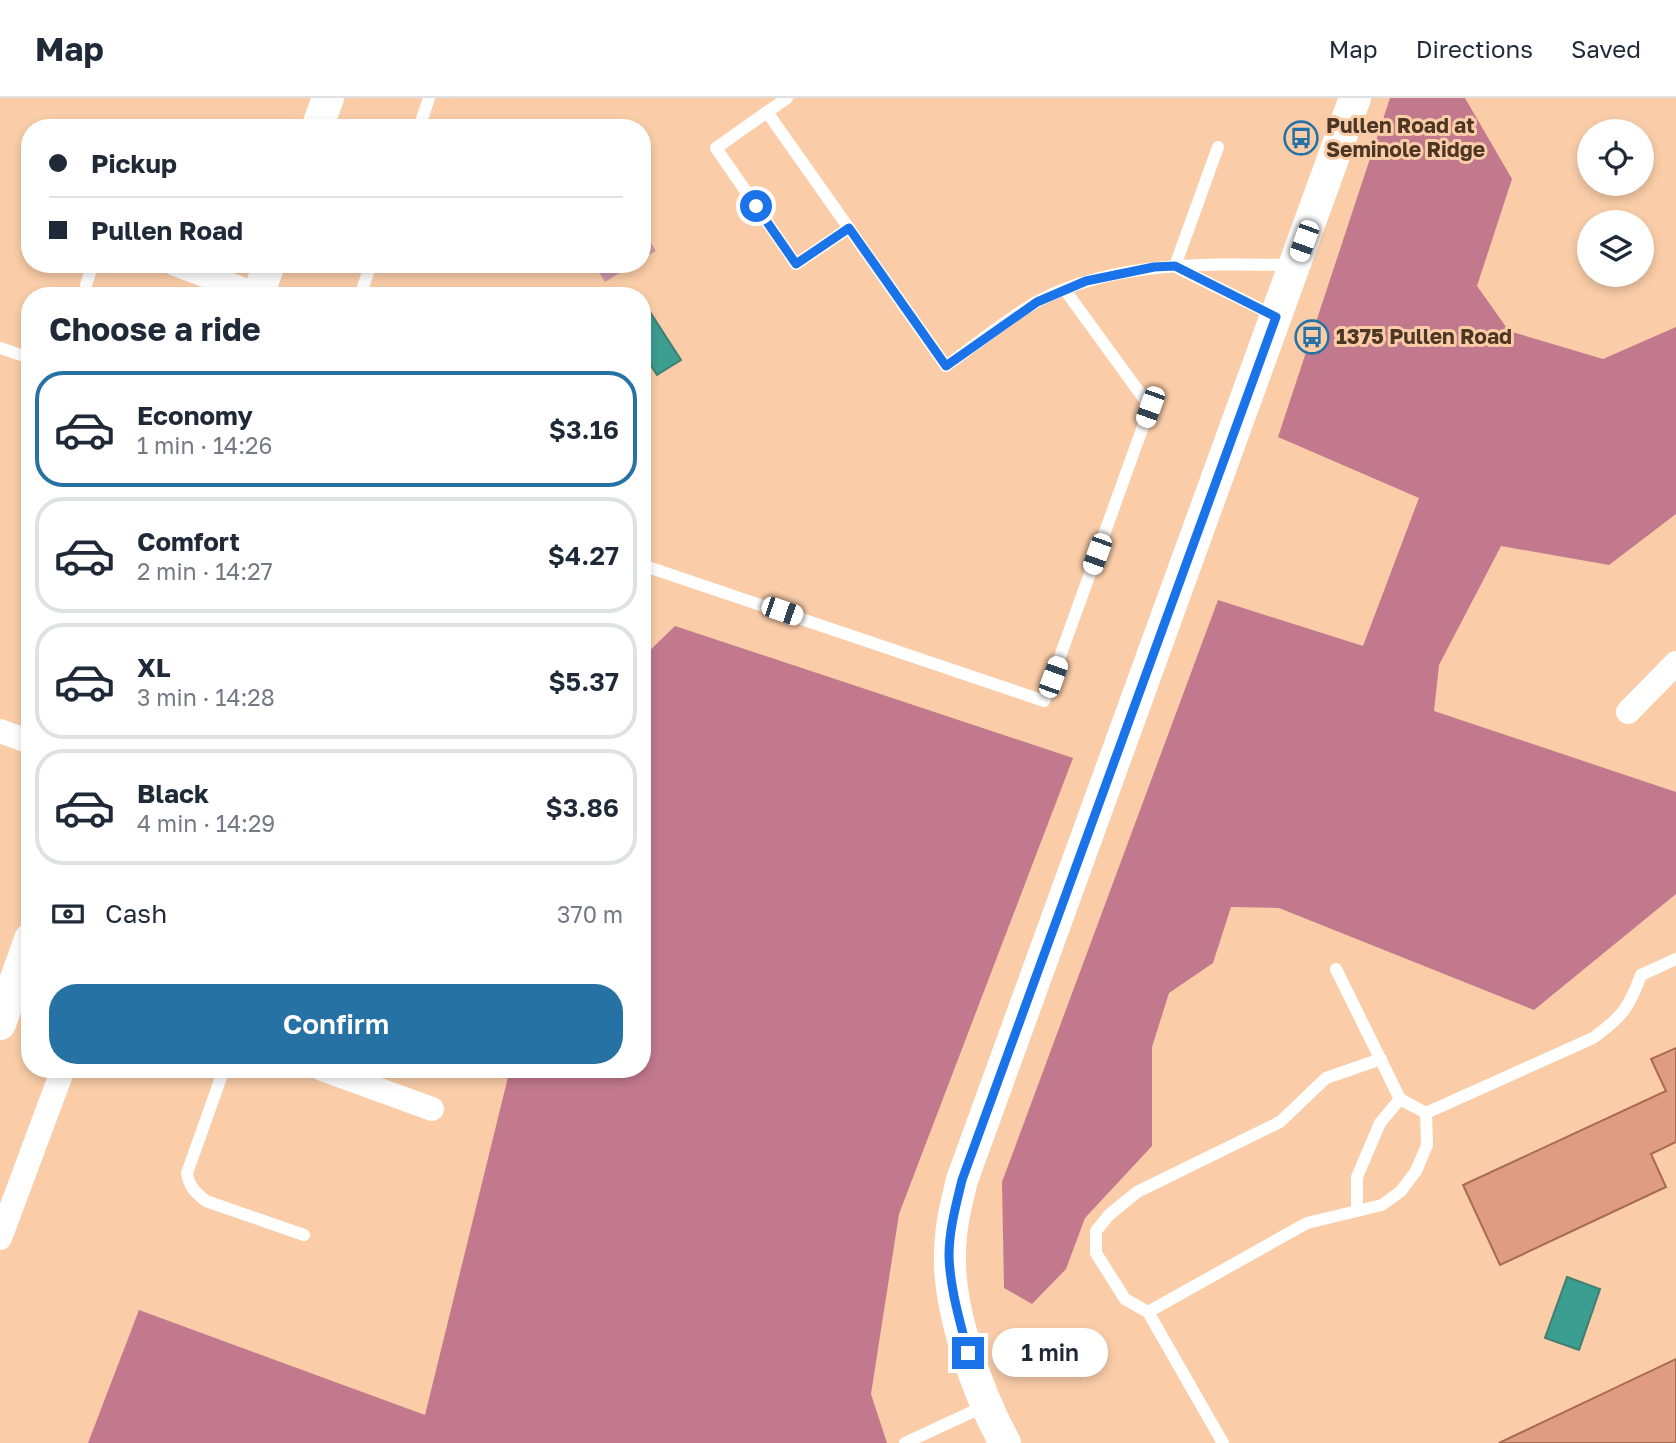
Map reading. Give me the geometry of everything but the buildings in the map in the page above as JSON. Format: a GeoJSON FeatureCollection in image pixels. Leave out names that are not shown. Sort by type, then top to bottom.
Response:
{"type":"FeatureCollection","features":[{"type":"Feature","properties":{"kind":"street"},"geometry":{"type":"LineString","coordinates":[[320,119],[328,98]]}},
{"type":"Feature","properties":{"kind":"street"},"geometry":{"type":"LineString","coordinates":[[1005,1443],[984,1399],[968,1353],[952,1286],[949,1256],[952,1221],[962,1180],[1356,98]]}},
{"type":"Feature","properties":{"kind":"street"},"geometry":{"type":"LineString","coordinates":[[230,273],[260,278]]}},
{"type":"Feature","properties":{"kind":"street"},"geometry":{"type":"LineString","coordinates":[[1628,712],[1676,663]]}},
{"type":"Feature","properties":{"kind":"street"},"geometry":{"type":"LineString","coordinates":[[0,731],[21,738]]}},
{"type":"Feature","properties":{"kind":"street"},"geometry":{"type":"LineString","coordinates":[[0,1024],[21,970]]}},
{"type":"Feature","properties":{"kind":"street"},"geometry":{"type":"LineString","coordinates":[[0,1238],[59,1078]]}},
{"type":"Feature","properties":{"kind":"street"},"geometry":{"type":"LineString","coordinates":[[347,1078],[432,1109]]}},
{"type":"Feature","properties":{"kind":"lane"},"geometry":{"type":"LineString","coordinates":[[422,119],[429,98]]}},
{"type":"Feature","properties":{"kind":"lane"},"geometry":{"type":"LineString","coordinates":[[788,98],[716,148],[796,264],[849,228]]}},
{"type":"Feature","properties":{"kind":"lane"},"geometry":{"type":"LineString","coordinates":[[767,112],[946,366],[1037,302],[1086,281],[1154,267],[1295,265]]}},
{"type":"Feature","properties":{"kind":"lane"},"geometry":{"type":"LineString","coordinates":[[1175,266],[1218,147]]}},
{"type":"Feature","properties":{"kind":"lane"},"geometry":{"type":"LineString","coordinates":[[1175,266],[1276,317]]}},
{"type":"Feature","properties":{"kind":"lane"},"geometry":{"type":"LineString","coordinates":[[86,285],[90,273]]}},
{"type":"Feature","properties":{"kind":"lane"},"geometry":{"type":"LineString","coordinates":[[651,568],[1044,701],[1150,407],[1065,290]]}},
{"type":"Feature","properties":{"kind":"lane"},"geometry":{"type":"LineString","coordinates":[[0,348],[21,355]]}},
{"type":"Feature","properties":{"kind":"lane"},"geometry":{"type":"LineString","coordinates":[[1426,1113],[1593,1038],[1618,1020],[1633,998],[1642,975],[1676,959]]}},
{"type":"Feature","properties":{"kind":"lane"},"geometry":{"type":"LineString","coordinates":[[1336,969],[1400,1099],[1426,1113]]}},
{"type":"Feature","properties":{"kind":"lane"},"geometry":{"type":"LineString","coordinates":[[1223,1443],[1147,1312],[1125,1299],[1096,1253],[1096,1231],[1109,1214],[1137,1192],[1280,1122],[1326,1079],[1381,1059]]}},
{"type":"Feature","properties":{"kind":"lane"},"geometry":{"type":"LineString","coordinates":[[221,1078],[187,1173],[188,1183],[206,1201],[304,1235]]}},
{"type":"Feature","properties":{"kind":"lane"},"geometry":{"type":"LineString","coordinates":[[1357,1211],[1357,1177],[1380,1123],[1400,1099]]}},
{"type":"Feature","properties":{"kind":"lane"},"geometry":{"type":"LineString","coordinates":[[1147,1312],[1307,1223],[1382,1205],[1401,1191],[1416,1171],[1427,1145],[1426,1113]]}},
{"type":"Feature","properties":{"kind":"lane"},"geometry":{"type":"LineString","coordinates":[[905,1443],[984,1399]]}},
{"type":"Feature","properties":{"kind":"shaded area"},"geometry":{"type":"Polygon","coordinates":[[[1390,98],[1465,98],[1512,179],[1477,286],[1509,331],[1603,359],[1676,327],[1676,514],[1609,565],[1501,546],[1439,665],[1434,711],[1676,792],[1676,894],[1534,1010],[1279,908],[1231,907],[1213,963],[1169,993],[1152,1047],[1152,1146],[1085,1218],[1066,1269],[1032,1304],[1004,1288],[1002,1182],[1218,600],[1363,646],[1419,498],[1278,437],[1390,98]]]}},
{"type":"Feature","properties":{"kind":"shaded area"},"geometry":{"type":"Polygon","coordinates":[[[600,273],[620,273],[605,282],[600,273]]]}},
{"type":"Feature","properties":{"kind":"shaded area"},"geometry":{"type":"Polygon","coordinates":[[[675,626],[1073,758],[899,1214],[871,1394],[887,1443],[88,1443],[139,1310],[425,1415],[508,1078],[651,1078],[651,649],[675,626]]]}},
{"type":"Feature","properties":{"kind":"water"},"geometry":{"type":"Polygon","coordinates":[[[651,314],[681,360],[657,375],[651,366],[651,314]]]}},
{"type":"Feature","properties":{"kind":"water"},"geometry":{"type":"Polygon","coordinates":[[[1567,1277],[1600,1289],[1579,1350],[1545,1338],[1567,1277]]]}},
{"type":"Feature","properties":{"kind":"place","name":"Pullen Road at Seminole Ridge"},"geometry":{"type":"Point","coordinates":[1301,138]}},
{"type":"Feature","properties":{"kind":"place","name":"1375 Pullen Road"},"geometry":{"type":"Point","coordinates":[1312,337]}},
{"type":"Feature","properties":{"kind":"route"},"geometry":{"type":"LineString","coordinates":[[756,206],[796,264],[849,228],[946,366],[1037,302],[1086,281],[1154,267],[1175,266],[1276,317],[962,1180],[952,1221],[949,1256],[952,1286],[968,1353]]}}]}
